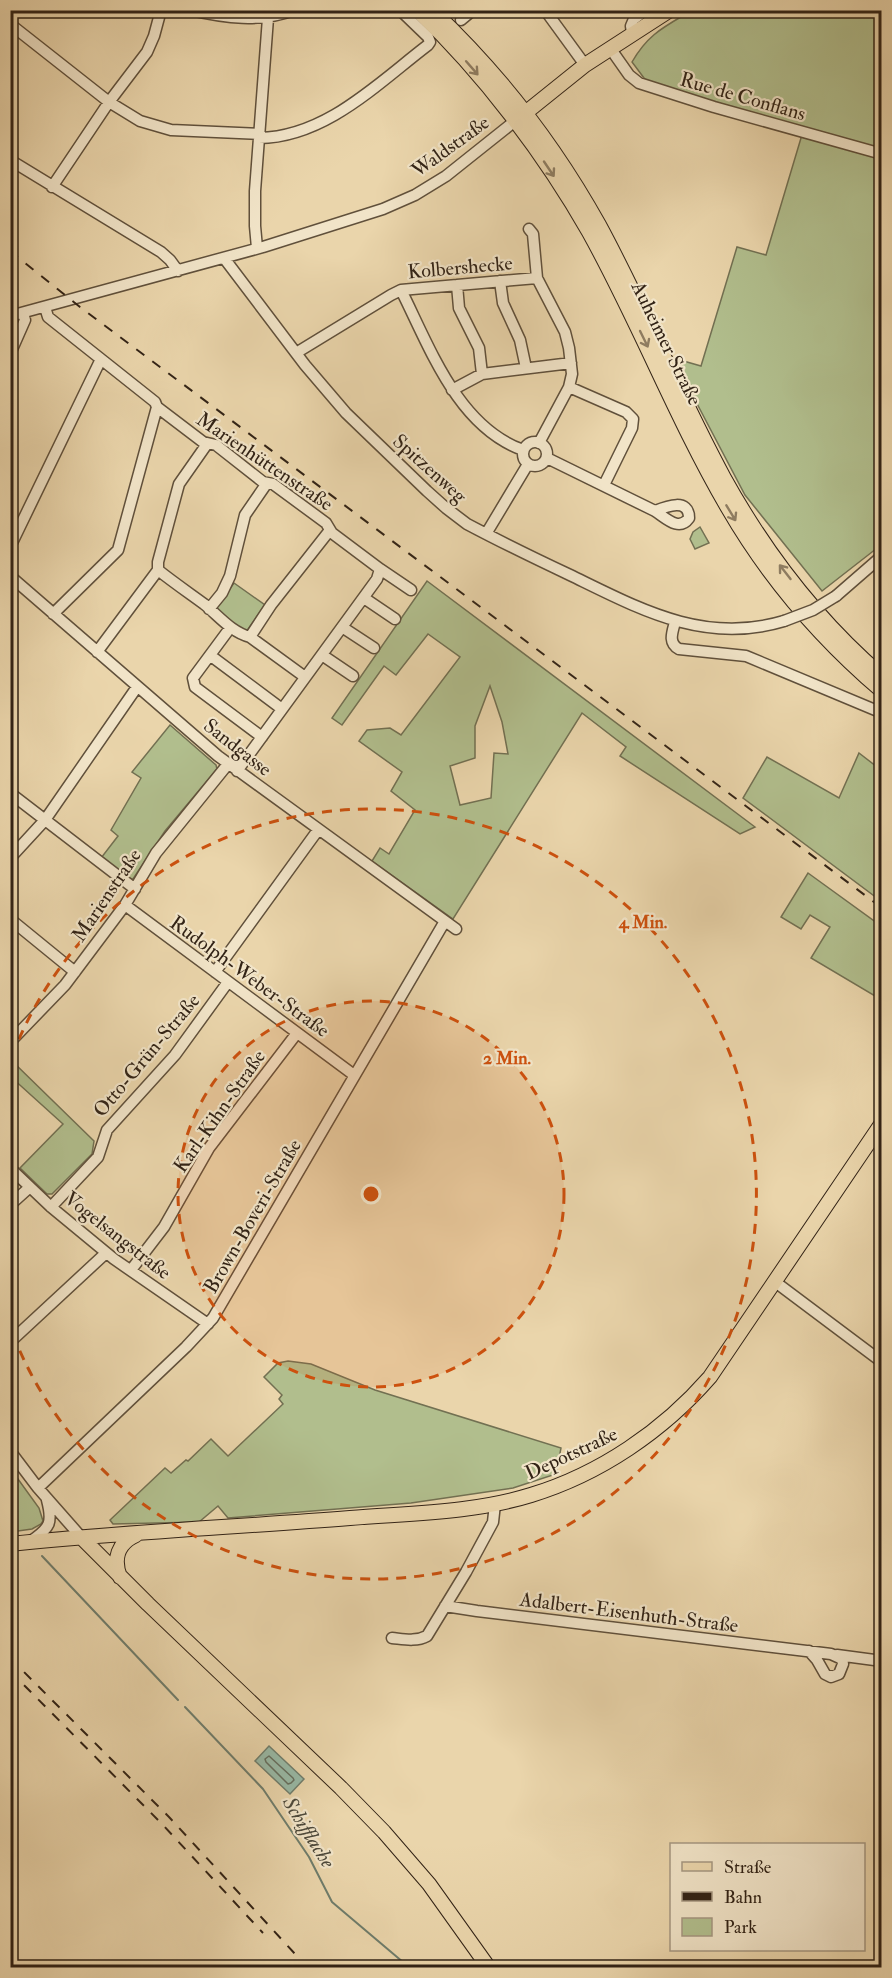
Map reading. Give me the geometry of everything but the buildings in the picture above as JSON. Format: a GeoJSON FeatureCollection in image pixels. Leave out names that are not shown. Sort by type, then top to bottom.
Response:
{"type":"FeatureCollection","features":[{"type":"Feature","properties":{"kind":"main road","name":"Auheimer Straße"},"geometry":{"type":"LineString","coordinates":[[417,10],[521,117],[547,166],[589,231],[706,468],[750,543],[812,623],[839,653],[882,691]]}},
{"type":"Feature","properties":{"kind":"main road","name":"Auheimer Straße"},"geometry":{"type":"LineString","coordinates":[[432,10],[491,71],[521,117],[576,187],[632,289],[708,448],[748,519],[777,562],[821,617],[849,647],[882,676]]}},
{"type":"Feature","properties":{"kind":"main road","name":"Waldstraße"},"geometry":{"type":"LineString","coordinates":[[521,117],[585,65],[670,10]]}},
{"type":"Feature","properties":{"kind":"main road","name":"Depotstraße"},"geometry":{"type":"LineString","coordinates":[[10,1544],[394,1515],[495,1504],[532,1495],[568,1481],[610,1460],[654,1430],[688,1402],[710,1377],[882,1122]]}},
{"type":"Feature","properties":{"kind":"main road"},"geometry":{"type":"LineString","coordinates":[[120,1577],[117,1565],[118,1552],[127,1540],[140,1534]]}},
{"type":"Feature","properties":{"kind":"main road"},"geometry":{"type":"LineString","coordinates":[[81,1538],[366,1812],[429,1884],[489,1968]]}},
{"type":"Feature","properties":{"kind":"street"},"geometry":{"type":"LineString","coordinates":[[52,187],[109,102],[147,52],[161,10]]}},
{"type":"Feature","properties":{"kind":"street"},"geometry":{"type":"LineString","coordinates":[[190,10],[244,18],[268,18],[294,10]]}},
{"type":"Feature","properties":{"kind":"street"},"geometry":{"type":"LineString","coordinates":[[10,24],[130,116],[162,129],[259,136],[291,134],[324,122],[428,45],[430,40],[428,37],[400,10]]}},
{"type":"Feature","properties":{"kind":"street"},"geometry":{"type":"LineString","coordinates":[[461,20],[473,10]]}},
{"type":"Feature","properties":{"kind":"street"},"geometry":{"type":"LineString","coordinates":[[545,10],[585,65]]}},
{"type":"Feature","properties":{"kind":"street"},"geometry":{"type":"LineString","coordinates":[[633,33],[630,26],[634,19],[646,10]]}},
{"type":"Feature","properties":{"kind":"street"},"geometry":{"type":"LineString","coordinates":[[257,248],[254,202],[268,18]]}},
{"type":"Feature","properties":{"kind":"street","name":"Rue de Conflans"},"geometry":{"type":"LineString","coordinates":[[610,48],[629,75],[639,83],[714,107],[882,154]]}},
{"type":"Feature","properties":{"kind":"street","name":"Waldstraße"},"geometry":{"type":"LineString","coordinates":[[10,316],[178,271],[359,218],[415,195],[446,176],[521,117]]}},
{"type":"Feature","properties":{"kind":"street"},"geometry":{"type":"LineString","coordinates":[[10,160],[161,252],[178,271]]}},
{"type":"Feature","properties":{"kind":"street"},"geometry":{"type":"LineString","coordinates":[[529,229],[533,234],[537,278],[565,332],[572,374],[569,387],[539,443]]}},
{"type":"Feature","properties":{"kind":"street","name":"Spitzenweg"},"geometry":{"type":"LineString","coordinates":[[224,258],[296,354],[346,413],[451,513],[486,534],[626,603],[675,622],[701,627],[731,629],[762,626],[784,621],[813,610],[836,596],[882,556]]}},
{"type":"Feature","properties":{"kind":"street","name":"Kolbershecke"},"geometry":{"type":"LineString","coordinates":[[296,354],[401,290],[537,278]]}},
{"type":"Feature","properties":{"kind":"street"},"geometry":{"type":"LineString","coordinates":[[500,281],[502,303],[520,340],[526,368]]}},
{"type":"Feature","properties":{"kind":"street"},"geometry":{"type":"LineString","coordinates":[[457,285],[459,308],[479,348],[482,374]]}},
{"type":"Feature","properties":{"kind":"street"},"geometry":{"type":"LineString","coordinates":[[401,290],[452,390],[472,416],[492,434],[505,443],[523,450]]}},
{"type":"Feature","properties":{"kind":"street","name":"Marienhüttenstraße"},"geometry":{"type":"LineString","coordinates":[[45,306],[48,316],[155,402],[157,407],[207,444],[216,446],[267,483],[273,484],[326,523],[330,530],[380,569],[411,590]]}},
{"type":"Feature","properties":{"kind":"street"},"geometry":{"type":"LineString","coordinates":[[10,354],[25,320],[23,313]]}},
{"type":"Feature","properties":{"kind":"street"},"geometry":{"type":"LineString","coordinates":[[10,547],[101,359]]}},
{"type":"Feature","properties":{"kind":"street"},"geometry":{"type":"LineString","coordinates":[[452,390],[482,374],[571,363]]}},
{"type":"Feature","properties":{"kind":"street"},"geometry":{"type":"LineString","coordinates":[[569,387],[626,412],[633,419],[632,428],[604,485]]}},
{"type":"Feature","properties":{"kind":"street"},"geometry":{"type":"LineString","coordinates":[[53,614],[117,550],[157,407]]}},
{"type":"Feature","properties":{"kind":"street"},"geometry":{"type":"LineString","coordinates":[[523,450],[531,443],[539,443],[546,450],[547,458]]}},
{"type":"Feature","properties":{"kind":"street"},"geometry":{"type":"LineString","coordinates":[[98,652],[158,570],[158,562],[179,484],[207,444]]}},
{"type":"Feature","properties":{"kind":"street"},"geometry":{"type":"LineString","coordinates":[[523,450],[524,459],[528,464],[540,465],[547,458]]}},
{"type":"Feature","properties":{"kind":"street"},"geometry":{"type":"LineString","coordinates":[[547,458],[655,511]]}},
{"type":"Feature","properties":{"kind":"street"},"geometry":{"type":"LineString","coordinates":[[486,534],[528,464]]}},
{"type":"Feature","properties":{"kind":"street"},"geometry":{"type":"LineString","coordinates":[[209,609],[222,593],[231,576],[245,515],[267,483]]}},
{"type":"Feature","properties":{"kind":"street"},"geometry":{"type":"LineString","coordinates":[[250,637],[330,530]]}},
{"type":"Feature","properties":{"kind":"street"},"geometry":{"type":"LineString","coordinates":[[233,768],[262,737],[364,598],[379,576],[380,569]]}},
{"type":"Feature","properties":{"kind":"street"},"geometry":{"type":"LineString","coordinates":[[158,570],[231,628],[241,635],[250,637],[305,677]]}},
{"type":"Feature","properties":{"kind":"street","name":"Sandgasse"},"geometry":{"type":"LineString","coordinates":[[10,576],[233,768],[456,928]]}},
{"type":"Feature","properties":{"kind":"street"},"geometry":{"type":"LineString","coordinates":[[364,598],[395,619]]}},
{"type":"Feature","properties":{"kind":"street"},"geometry":{"type":"LineString","coordinates":[[675,622],[671,637],[675,647],[679,649],[746,656],[879,712]]}},
{"type":"Feature","properties":{"kind":"street"},"geometry":{"type":"LineString","coordinates":[[342,627],[374,648]]}},
{"type":"Feature","properties":{"kind":"street"},"geometry":{"type":"LineString","coordinates":[[231,628],[193,678],[195,687],[262,737]]}},
{"type":"Feature","properties":{"kind":"street"},"geometry":{"type":"LineString","coordinates":[[322,655],[353,676]]}},
{"type":"Feature","properties":{"kind":"street"},"geometry":{"type":"LineString","coordinates":[[211,656],[282,709]]}},
{"type":"Feature","properties":{"kind":"street"},"geometry":{"type":"LineString","coordinates":[[10,858],[45,820],[137,687]]}},
{"type":"Feature","properties":{"kind":"street","name":"Marienstraße"},"geometry":{"type":"LineString","coordinates":[[10,1042],[65,985],[124,905],[156,854],[233,768]]}},
{"type":"Feature","properties":{"kind":"street"},"geometry":{"type":"LineString","coordinates":[[10,793],[135,889]]}},
{"type":"Feature","properties":{"kind":"street"},"geometry":{"type":"LineString","coordinates":[[215,972],[318,830]]}},
{"type":"Feature","properties":{"kind":"street","name":"Rudolph-Weber-Straße"},"geometry":{"type":"LineString","coordinates":[[124,905],[354,1075]]}},
{"type":"Feature","properties":{"kind":"street"},"geometry":{"type":"LineString","coordinates":[[10,919],[34,936],[75,972]]}},
{"type":"Feature","properties":{"kind":"street","name":"Brown-Boveri-Straße"},"geometry":{"type":"LineString","coordinates":[[38,1488],[208,1324],[244,1268],[445,921]]}},
{"type":"Feature","properties":{"kind":"street","name":"Otto-Grün-Straße"},"geometry":{"type":"LineString","coordinates":[[51,1207],[99,1157],[107,1130],[179,1049],[228,982]]}},
{"type":"Feature","properties":{"kind":"street","name":"Karl-Kihn-Straße"},"geometry":{"type":"LineString","coordinates":[[131,1270],[164,1227],[203,1157],[297,1033]]}},
{"type":"Feature","properties":{"kind":"street","name":"Vogelsangstraße"},"geometry":{"type":"LineString","coordinates":[[10,1168],[51,1207],[106,1253],[208,1324]]}},
{"type":"Feature","properties":{"kind":"street"},"geometry":{"type":"LineString","coordinates":[[10,1205],[30,1187]]}},
{"type":"Feature","properties":{"kind":"street"},"geometry":{"type":"LineString","coordinates":[[10,1342],[106,1253]]}},
{"type":"Feature","properties":{"kind":"street"},"geometry":{"type":"LineString","coordinates":[[774,1281],[882,1362]]}},
{"type":"Feature","properties":{"kind":"street"},"geometry":{"type":"LineString","coordinates":[[10,1452],[81,1538]]}},
{"type":"Feature","properties":{"kind":"street"},"geometry":{"type":"LineString","coordinates":[[29,1542],[50,1524],[46,1497]]}},
{"type":"Feature","properties":{"kind":"street"},"geometry":{"type":"LineString","coordinates":[[392,1638],[413,1640],[424,1638],[493,1522],[495,1504]]}},
{"type":"Feature","properties":{"kind":"street","name":"Adalbert-Eisenhuth-Straße"},"geometry":{"type":"LineString","coordinates":[[445,1606],[882,1661]]}},
{"type":"Feature","properties":{"kind":"street"},"geometry":{"type":"LineString","coordinates":[[809,1652],[817,1659],[825,1674],[831,1677],[839,1674],[843,1664],[842,1659],[837,1655]]}},
{"type":"Feature","properties":{"kind":"green space"},"geometry":{"type":"Polygon","coordinates":[[[691,11],[881,11],[881,545],[822,591],[745,495],[673,358],[701,366],[737,247],[766,255],[804,128],[647,82],[632,62],[638,52],[665,27],[691,11]]]}},
{"type":"Feature","properties":{"kind":"green space"},"geometry":{"type":"Polygon","coordinates":[[[700,527],[709,543],[695,549],[690,539],[693,532],[700,527]]]}},
{"type":"Feature","properties":{"kind":"green space"},"geometry":{"type":"Polygon","coordinates":[[[427,581],[755,827],[740,834],[620,756],[626,747],[582,713],[453,919],[372,861],[380,848],[389,854],[415,810],[391,791],[402,772],[359,741],[367,730],[390,728],[401,735],[460,657],[428,634],[396,675],[384,666],[342,725],[332,718],[427,581]],[[490,686],[475,726],[475,758],[450,766],[460,805],[491,798],[494,753],[508,754],[502,722],[490,686]]]}},
{"type":"Feature","properties":{"kind":"green space"},"geometry":{"type":"Polygon","coordinates":[[[234,583],[265,605],[246,632],[215,610],[234,583]]]}},
{"type":"Feature","properties":{"kind":"green space"},"geometry":{"type":"Polygon","coordinates":[[[170,725],[216,765],[217,769],[165,831],[133,879],[129,879],[101,858],[118,836],[111,830],[141,778],[132,772],[170,725]]]}},
{"type":"Feature","properties":{"kind":"green space"},"geometry":{"type":"Polygon","coordinates":[[[859,753],[881,770],[881,901],[743,798],[767,757],[839,798],[859,753]]]}},
{"type":"Feature","properties":{"kind":"green space"},"geometry":{"type":"Polygon","coordinates":[[[808,873],[881,926],[881,986],[875,996],[811,958],[830,927],[810,915],[801,929],[781,917],[808,873]]]}},
{"type":"Feature","properties":{"kind":"green space"},"geometry":{"type":"Polygon","coordinates":[[[11,1060],[94,1141],[92,1154],[52,1194],[47,1194],[20,1168],[63,1124],[11,1077],[11,1060]]]}},
{"type":"Feature","properties":{"kind":"green space"},"geometry":{"type":"Polygon","coordinates":[[[288,1361],[311,1364],[375,1390],[561,1448],[556,1474],[513,1488],[411,1503],[228,1518],[218,1506],[199,1522],[113,1524],[110,1520],[165,1468],[171,1473],[186,1460],[188,1461],[211,1439],[228,1456],[283,1404],[279,1399],[282,1395],[264,1377],[278,1363],[288,1361]]]}},
{"type":"Feature","properties":{"kind":"green space"},"geometry":{"type":"Polygon","coordinates":[[[10,1468],[39,1508],[43,1521],[32,1529],[11,1532],[10,1468]]]}},
{"type":"Feature","properties":{"kind":"water"},"geometry":{"type":"Polygon","coordinates":[[[269,1746],[304,1779],[290,1794],[255,1761],[269,1746]]]}},
{"type":"Feature","properties":{"kind":"waterway","name":"Schifflache"},"geometry":{"type":"LineString","coordinates":[[10,1523],[16,1529]]}},
{"type":"Feature","properties":{"kind":"waterway","name":"Schifflache"},"geometry":{"type":"LineString","coordinates":[[42,1556],[178,1700]]}},
{"type":"Feature","properties":{"kind":"waterway","name":"Schifflache"},"geometry":{"type":"LineString","coordinates":[[185,1707],[263,1789],[309,1857],[332,1902],[410,1968]]}},
{"type":"Feature","properties":{"kind":"railway"},"geometry":{"type":"LineString","coordinates":[[10,251],[80,307],[882,908]]}},
{"type":"Feature","properties":{"kind":"railway"},"geometry":{"type":"LineString","coordinates":[[10,1658],[169,1817],[308,1968]]}},
{"type":"Feature","properties":{"kind":"railway"},"geometry":{"type":"LineString","coordinates":[[10,1671],[162,1824],[263,1933]]}}]}
